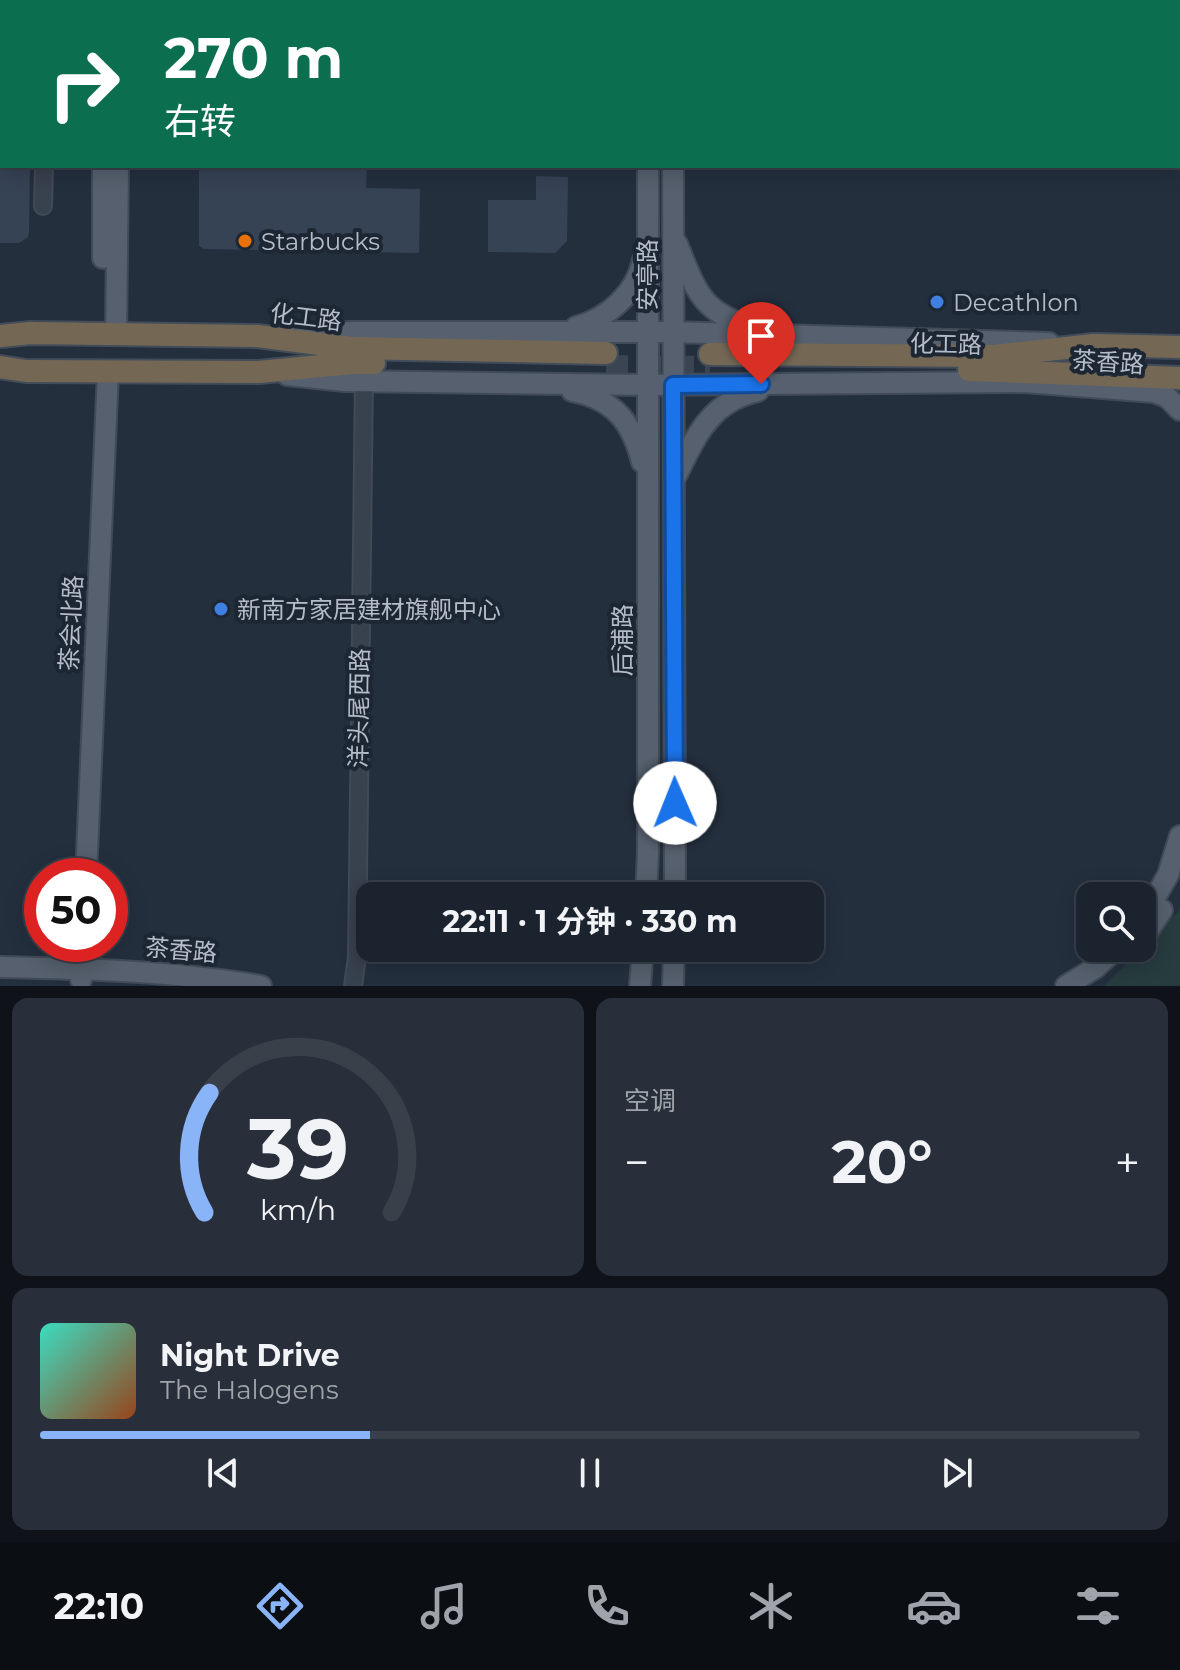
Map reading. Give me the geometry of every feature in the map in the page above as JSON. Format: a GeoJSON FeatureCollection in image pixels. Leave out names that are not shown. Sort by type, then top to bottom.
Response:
{"type":"FeatureCollection","features":[{"type":"Feature","properties":{"kind":"highway"},"geometry":{"type":"LineString","coordinates":[[0,330],[31,333]]}},
{"type":"Feature","properties":{"kind":"highway","name":"化工路"},"geometry":{"type":"LineString","coordinates":[[0,336],[31,333],[257,336],[351,348],[606,359],[351,363],[259,372],[26,371],[0,367]]}},
{"type":"Feature","properties":{"kind":"highway","name":"化工路"},"geometry":{"type":"LineString","coordinates":[[1180,347],[1093,345],[993,356],[710,360],[1180,378]]}},
{"type":"Feature","properties":{"kind":"highway"},"geometry":{"type":"LineString","coordinates":[[0,376],[26,371]]}},
{"type":"Feature","properties":{"kind":"main road"},"geometry":{"type":"LineString","coordinates":[[103,168],[110,335]]}},
{"type":"Feature","properties":{"kind":"main road"},"geometry":{"type":"LineString","coordinates":[[110,335],[118,168]]}},
{"type":"Feature","properties":{"kind":"main road","name":"安亭路"},"geometry":{"type":"LineString","coordinates":[[647,385],[648,168]]}},
{"type":"Feature","properties":{"kind":"main road","name":"安亭路"},"geometry":{"type":"LineString","coordinates":[[673,168],[673,385]]}},
{"type":"Feature","properties":{"kind":"main road"},"geometry":{"type":"LineString","coordinates":[[554,333],[598,319],[624,298],[641,268],[648,233]]}},
{"type":"Feature","properties":{"kind":"main road"},"geometry":{"type":"LineString","coordinates":[[673,233],[696,286],[715,312],[730,321],[789,335]]}},
{"type":"Feature","properties":{"kind":"main road"},"geometry":{"type":"LineString","coordinates":[[257,336],[351,332],[672,332],[1093,345]]}},
{"type":"Feature","properties":{"kind":"main road","name":"茶会北路"},"geometry":{"type":"LineString","coordinates":[[74,858],[103,372]]}},
{"type":"Feature","properties":{"kind":"main road","name":"茶会北路"},"geometry":{"type":"LineString","coordinates":[[87,858],[103,372]]}},
{"type":"Feature","properties":{"kind":"main road"},"geometry":{"type":"LineString","coordinates":[[259,372],[364,381],[647,385],[1025,382],[1092,377]]}},
{"type":"Feature","properties":{"kind":"main road","name":"茶香路"},"geometry":{"type":"LineString","coordinates":[[1025,382],[1154,392],[1167,397],[1180,410]]}},
{"type":"Feature","properties":{"kind":"main road"},"geometry":{"type":"LineString","coordinates":[[532,383],[592,395],[616,410],[634,437],[647,483]]}},
{"type":"Feature","properties":{"kind":"main road"},"geometry":{"type":"LineString","coordinates":[[672,484],[713,413],[742,395],[791,384]]}},
{"type":"Feature","properties":{"kind":"main road","name":"后浦路"},"geometry":{"type":"LineString","coordinates":[[647,385],[647,882]]}},
{"type":"Feature","properties":{"kind":"main road"},"geometry":{"type":"LineString","coordinates":[[673,385],[675,882]]}},
{"type":"Feature","properties":{"kind":"main road"},"geometry":{"type":"LineString","coordinates":[[1156,896],[1168,875],[1180,836]]}},
{"type":"Feature","properties":{"kind":"main road"},"geometry":{"type":"LineString","coordinates":[[1156,922],[1180,877]]}},
{"type":"Feature","properties":{"kind":"main road"},"geometry":{"type":"LineString","coordinates":[[73,962],[75,975]]}},
{"type":"Feature","properties":{"kind":"main road"},"geometry":{"type":"LineString","coordinates":[[75,975],[78,962]]}},
{"type":"Feature","properties":{"kind":"main road"},"geometry":{"type":"LineString","coordinates":[[640,986],[642,962]]}},
{"type":"Feature","properties":{"kind":"main road"},"geometry":{"type":"LineString","coordinates":[[673,986],[674,962]]}},
{"type":"Feature","properties":{"kind":"main road"},"geometry":{"type":"LineString","coordinates":[[1066,986],[1102,962]]}},
{"type":"Feature","properties":{"kind":"main road"},"geometry":{"type":"LineString","coordinates":[[1092,986],[1119,962]]}},
{"type":"Feature","properties":{"kind":"main road","name":"茶香路"},"geometry":{"type":"LineString","coordinates":[[0,967],[181,986]]}},
{"type":"Feature","properties":{"kind":"main road","name":"茶香路"},"geometry":{"type":"LineString","coordinates":[[0,979],[75,975],[192,976],[261,986]]}},
{"type":"Feature","properties":{"kind":"street"},"geometry":{"type":"LineString","coordinates":[[43,206],[44,168]]}},
{"type":"Feature","properties":{"kind":"street","name":"洋头尾西路"},"geometry":{"type":"LineString","coordinates":[[353,986],[357,957],[364,381]]}},
{"type":"Feature","properties":{"kind":"green space"},"geometry":{"type":"Polygon","coordinates":[[[1180,910],[1180,986],[1104,986],[1128,962],[1156,962],[1156,934],[1180,910]]]}},
{"type":"Feature","properties":{"kind":"building"},"geometry":{"type":"Polygon","coordinates":[[[0,168],[30,168],[28,237],[19,243],[0,243],[0,168]]]}},
{"type":"Feature","properties":{"kind":"building"},"geometry":{"type":"Polygon","coordinates":[[[199,168],[367,168],[366,188],[420,189],[419,253],[204,249],[199,246],[199,168]]]}},
{"type":"Feature","properties":{"kind":"building"},"geometry":{"type":"Polygon","coordinates":[[[536,176],[568,177],[567,241],[555,253],[488,252],[488,200],[536,200],[536,176]]]}},
{"type":"Feature","properties":{"kind":"tunnel"},"geometry":{"type":"LineString","coordinates":[[606,366],[710,367]]}},
{"type":"Feature","properties":{"kind":"place","name":"Starbucks"},"geometry":{"type":"Point","coordinates":[245,241]}},
{"type":"Feature","properties":{"kind":"place","name":"Decathlon"},"geometry":{"type":"Point","coordinates":[937,302]}},
{"type":"Feature","properties":{"kind":"place","name":"新南方家居建材旗舰中心"},"geometry":{"type":"Point","coordinates":[221,609]}},
{"type":"Feature","properties":{"kind":"route"},"geometry":{"type":"LineString","coordinates":[[675,803],[673,385],[761,384]]}}]}
